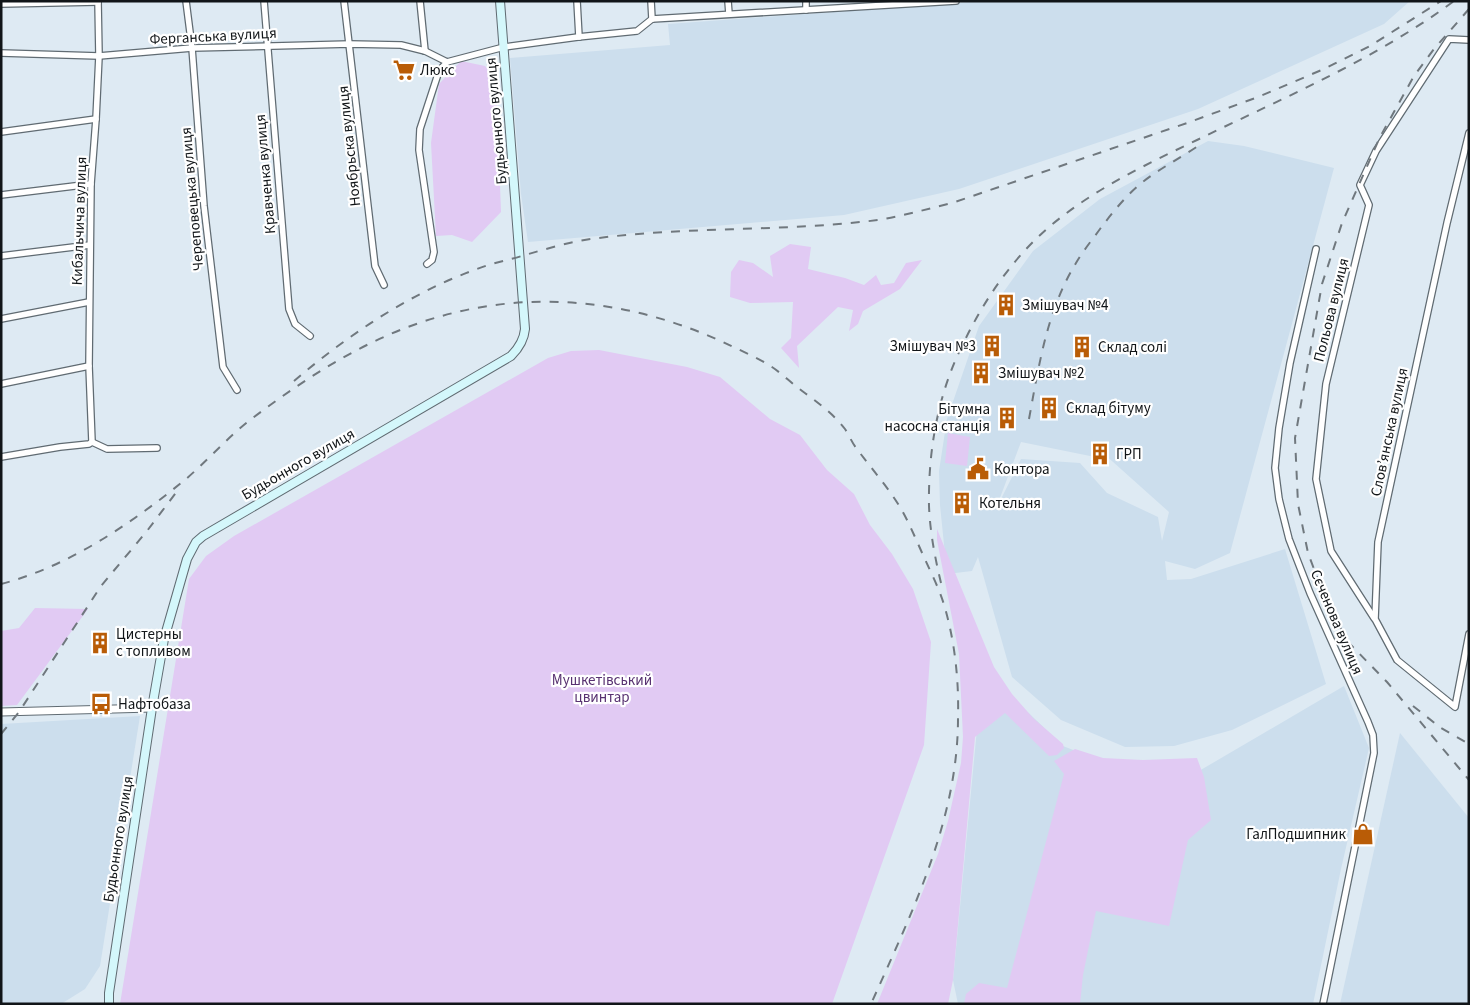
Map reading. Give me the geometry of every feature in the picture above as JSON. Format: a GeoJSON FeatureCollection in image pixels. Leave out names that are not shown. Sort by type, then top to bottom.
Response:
{"type":"FeatureCollection","features":[{"type":"Feature","properties":{"kind":"main road","name":"Будьонного вулиця"},"geometry":{"type":"LineString","coordinates":[[109,1004],[110,983],[152,708],[170,614],[187,559],[196,542],[203,536],[511,356],[521,344],[526,328],[500,1]]}},
{"type":"Feature","properties":{"kind":"street"},"geometry":{"type":"LineString","coordinates":[[1,4],[98,1]]}},
{"type":"Feature","properties":{"kind":"street","name":"Кибальчича вулиця"},"geometry":{"type":"LineString","coordinates":[[92,442],[89,366],[90,245],[91,184],[99,56],[98,1]]}},
{"type":"Feature","properties":{"kind":"street","name":"Череповецька вулиця"},"geometry":{"type":"LineString","coordinates":[[186,1],[192,48],[204,206],[223,367],[237,390]]}},
{"type":"Feature","properties":{"kind":"street","name":"Кравченка вулиця"},"geometry":{"type":"LineString","coordinates":[[264,1],[289,308],[295,324],[310,336]]}},
{"type":"Feature","properties":{"kind":"street","name":"Ноябрьска вулиця"},"geometry":{"type":"LineString","coordinates":[[344,1],[375,266],[384,285]]}},
{"type":"Feature","properties":{"kind":"street"},"geometry":{"type":"LineString","coordinates":[[420,1],[425,51]]}},
{"type":"Feature","properties":{"kind":"street"},"geometry":{"type":"LineString","coordinates":[[577,1],[579,37]]}},
{"type":"Feature","properties":{"kind":"street"},"geometry":{"type":"LineString","coordinates":[[651,1],[652,19]]}},
{"type":"Feature","properties":{"kind":"street"},"geometry":{"type":"LineString","coordinates":[[728,1],[729,14]]}},
{"type":"Feature","properties":{"kind":"street"},"geometry":{"type":"LineString","coordinates":[[806,1],[806,10]]}},
{"type":"Feature","properties":{"kind":"street"},"geometry":{"type":"LineString","coordinates":[[427,264],[432,260],[434,252],[419,150],[420,129],[439,71],[447,62],[504,47],[579,37],[637,32],[652,19],[806,10],[884,3],[956,1]]}},
{"type":"Feature","properties":{"kind":"street","name":"Польова вулиця"},"geometry":{"type":"LineString","coordinates":[[1375,619],[1331,551],[1316,479],[1326,384],[1369,205],[1360,185],[1376,151],[1449,39],[1469,40]]}},
{"type":"Feature","properties":{"kind":"street","name":"Ферганська вулиця"},"geometry":{"type":"LineString","coordinates":[[1,53],[99,56],[192,48],[267,45],[401,45],[425,51],[447,62]]}},
{"type":"Feature","properties":{"kind":"street"},"geometry":{"type":"LineString","coordinates":[[1,132],[96,119]]}},
{"type":"Feature","properties":{"kind":"street","name":"Слов’янська вулиця"},"geometry":{"type":"LineString","coordinates":[[1375,619],[1378,542],[1447,223],[1469,133]]}},
{"type":"Feature","properties":{"kind":"street"},"geometry":{"type":"LineString","coordinates":[[1,195],[91,184]]}},
{"type":"Feature","properties":{"kind":"street"},"geometry":{"type":"LineString","coordinates":[[1,256],[90,245]]}},
{"type":"Feature","properties":{"kind":"street","name":"Сєченова вулиця"},"geometry":{"type":"LineString","coordinates":[[1316,249],[1290,363],[1279,428],[1275,468],[1279,499],[1289,538],[1310,593],[1370,729],[1374,753],[1323,1004]]}},
{"type":"Feature","properties":{"kind":"street"},"geometry":{"type":"LineString","coordinates":[[1,319],[90,302]]}},
{"type":"Feature","properties":{"kind":"street"},"geometry":{"type":"LineString","coordinates":[[1,384],[89,366]]}},
{"type":"Feature","properties":{"kind":"street"},"geometry":{"type":"LineString","coordinates":[[1,457],[60,446],[90,444],[92,442],[107,449],[157,448]]}},
{"type":"Feature","properties":{"kind":"street"},"geometry":{"type":"LineString","coordinates":[[1375,619],[1397,660],[1455,707],[1469,634]]}},
{"type":"Feature","properties":{"kind":"street"},"geometry":{"type":"LineString","coordinates":[[1,712],[152,708]]}},
{"type":"Feature","properties":{"kind":"shaded area"},"geometry":{"type":"Polygon","coordinates":[[[984,1],[1410,1],[1384,24],[1198,109],[959,189],[844,215],[528,242],[521,194],[510,58],[670,45],[668,24],[984,1]]]}},
{"type":"Feature","properties":{"kind":"shaded area"},"geometry":{"type":"Polygon","coordinates":[[[1208,141],[1244,146],[1334,168],[1230,553],[1195,569],[1165,561],[1167,580],[1191,579],[1285,549],[1326,684],[1232,730],[1174,746],[1125,747],[1061,720],[1012,677],[978,557],[972,571],[947,574],[940,505],[939,471],[947,419],[979,326],[1033,251],[1100,199],[1208,141]],[[1021,442],[995,511],[1021,459],[1080,463],[1107,493],[1158,517],[1162,541],[1169,512],[1103,453],[1096,451],[1095,457],[1021,442]]]}},
{"type":"Feature","properties":{"kind":"shaded area"},"geometry":{"type":"Polygon","coordinates":[[[1344,686],[1369,748],[1313,1004],[958,1004],[953,980],[977,729],[1012,697],[1063,746],[1114,766],[1199,771],[1344,686]]]}},
{"type":"Feature","properties":{"kind":"shaded area"},"geometry":{"type":"Polygon","coordinates":[[[140,716],[100,966],[85,989],[61,1004],[1,1004],[1,724],[140,716]]]}},
{"type":"Feature","properties":{"kind":"shaded area"},"geometry":{"type":"Polygon","coordinates":[[[1400,733],[1469,818],[1469,1004],[1340,1004],[1400,733]]]}},
{"type":"Feature","properties":{"kind":"green space"},"geometry":{"type":"Polygon","coordinates":[[[461,61],[485,66],[496,78],[501,212],[472,242],[452,235],[436,236],[431,143],[439,84],[461,61]]]}},
{"type":"Feature","properties":{"kind":"green space"},"geometry":{"type":"Polygon","coordinates":[[[790,244],[811,247],[808,269],[845,278],[864,285],[876,275],[881,285],[894,283],[906,263],[922,260],[900,289],[863,311],[858,324],[849,331],[853,310],[838,307],[797,346],[799,368],[781,348],[791,338],[793,302],[750,303],[730,297],[731,272],[739,260],[753,263],[773,277],[770,256],[790,244]]]}},
{"type":"Feature","properties":{"kind":"green space","name":"Мушкетівський цвинтар"},"geometry":{"type":"Polygon","coordinates":[[[599,350],[687,367],[720,377],[770,419],[800,435],[827,470],[854,494],[870,525],[892,554],[913,589],[931,642],[924,745],[832,1004],[120,1004],[189,579],[206,556],[234,536],[548,358],[571,351],[599,350]]]}},
{"type":"Feature","properties":{"kind":"green space"},"geometry":{"type":"Polygon","coordinates":[[[948,433],[970,437],[967,466],[945,463],[948,433]]]}},
{"type":"Feature","properties":{"kind":"green space"},"geometry":{"type":"Polygon","coordinates":[[[937,529],[994,667],[1012,694],[1033,718],[1063,744],[1064,748],[1057,755],[1049,756],[1005,713],[975,737],[953,980],[948,1004],[877,1004],[938,854],[948,821],[961,763],[963,737],[959,654],[937,540],[937,529]]]}},
{"type":"Feature","properties":{"kind":"green space"},"geometry":{"type":"Polygon","coordinates":[[[35,608],[88,609],[17,705],[1,706],[1,631],[19,628],[35,608]]]}},
{"type":"Feature","properties":{"kind":"green space"},"geometry":{"type":"Polygon","coordinates":[[[1075,749],[1103,758],[1143,760],[1197,758],[1204,777],[1211,820],[1188,840],[1169,926],[1096,911],[1083,975],[1080,1004],[964,1004],[966,994],[979,983],[1007,988],[1064,774],[1054,761],[1075,749]]]}},
{"type":"Feature","properties":{"kind":"railway"},"geometry":{"type":"LineString","coordinates":[[294,381],[336,347],[404,303],[452,279],[483,267],[558,246],[591,239],[663,232],[842,224],[878,220],[952,203],[1258,97],[1324,69],[1370,46],[1441,1]]}},
{"type":"Feature","properties":{"kind":"railway"},"geometry":{"type":"LineString","coordinates":[[941,583],[933,545],[929,506],[930,464],[936,423],[954,363],[980,312],[1011,266],[1049,227],[1102,189],[1158,159],[1362,59],[1424,22],[1454,1]]}},
{"type":"Feature","properties":{"kind":"railway"},"geometry":{"type":"LineString","coordinates":[[1469,9],[1434,49],[1414,76],[1380,137],[1342,223],[1322,284],[1295,438],[1298,504],[1308,553],[1326,601],[1348,642],[1387,682],[1469,780]]}},
{"type":"Feature","properties":{"kind":"railway"},"geometry":{"type":"LineString","coordinates":[[1029,419],[1045,338],[1066,281],[1079,259],[1120,203],[1150,176],[1198,146]]}},
{"type":"Feature","properties":{"kind":"railway"},"geometry":{"type":"LineString","coordinates":[[1,584],[51,566],[76,554],[122,527],[186,479],[242,427],[290,391],[354,352],[422,322],[460,311],[498,305],[536,302],[574,303],[612,307],[649,316],[686,327],[748,354],[779,372],[829,412],[845,429],[855,447],[900,507],[941,595],[951,635],[956,662],[958,718],[956,756],[950,793],[930,865],[917,900],[871,1004]]}},
{"type":"Feature","properties":{"kind":"railway"},"geometry":{"type":"LineString","coordinates":[[1,734],[19,712],[101,586],[178,490]]}},
{"type":"Feature","properties":{"kind":"railway"},"geometry":{"type":"LineString","coordinates":[[1413,706],[1441,728],[1469,744]]}},
{"type":"Feature","properties":{"kind":"place","name":"Люкс"},"geometry":{"type":"Point","coordinates":[404,70]}},
{"type":"Feature","properties":{"kind":"place","name":"Змішувач №4"},"geometry":{"type":"Point","coordinates":[1006,305]}},
{"type":"Feature","properties":{"kind":"place","name":"Змішувач №3"},"geometry":{"type":"Point","coordinates":[992,346]}},
{"type":"Feature","properties":{"kind":"place","name":"Склад солі"},"geometry":{"type":"Point","coordinates":[1082,347]}},
{"type":"Feature","properties":{"kind":"place","name":"Змішувач №2"},"geometry":{"type":"Point","coordinates":[981,373]}},
{"type":"Feature","properties":{"kind":"place","name":"Склад бітуму"},"geometry":{"type":"Point","coordinates":[1049,408]}},
{"type":"Feature","properties":{"kind":"place","name":"Бітумна насосна станція"},"geometry":{"type":"Point","coordinates":[1007,418]}},
{"type":"Feature","properties":{"kind":"place","name":"ГРП"},"geometry":{"type":"Point","coordinates":[1100,454]}},
{"type":"Feature","properties":{"kind":"place","name":"Контора"},"geometry":{"type":"Point","coordinates":[978,469]}},
{"type":"Feature","properties":{"kind":"place","name":"Котельня"},"geometry":{"type":"Point","coordinates":[962,503]}},
{"type":"Feature","properties":{"kind":"place","name":"Цистерны с топливом"},"geometry":{"type":"Point","coordinates":[100,643]}},
{"type":"Feature","properties":{"kind":"place","name":"Нафтобаза"},"geometry":{"type":"Point","coordinates":[101,704]}},
{"type":"Feature","properties":{"kind":"place","name":"ГалПодшипник"},"geometry":{"type":"Point","coordinates":[1363,834]}}]}
